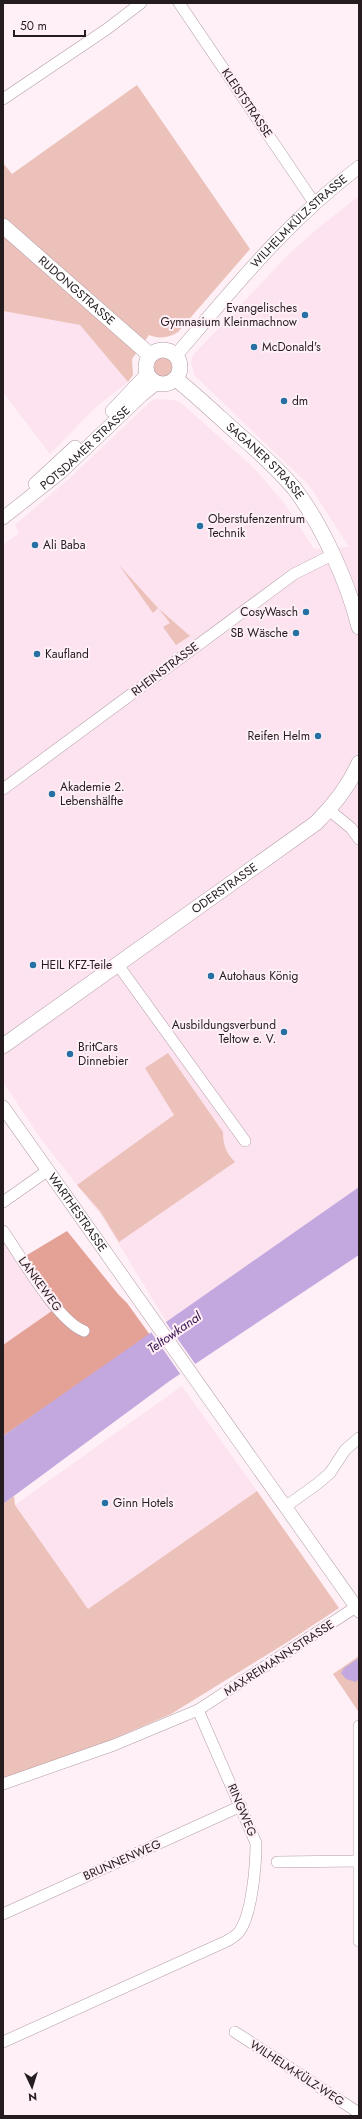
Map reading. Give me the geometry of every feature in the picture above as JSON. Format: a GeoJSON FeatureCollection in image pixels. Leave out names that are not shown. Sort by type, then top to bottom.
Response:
{"type":"FeatureCollection","features":[{"type":"Feature","properties":{"kind":"main road","name":"RUDONGSTRASSE"},"geometry":{"type":"LineString","coordinates":[[3,226],[150,355]]}},
{"type":"Feature","properties":{"kind":"main road"},"geometry":{"type":"LineString","coordinates":[[165,350],[176,355],[180,367],[176,379],[167,384],[152,379],[146,364],[150,355],[156,351],[165,350]]}},
{"type":"Feature","properties":{"kind":"main road","name":"SAGANER STRASSE"},"geometry":{"type":"LineString","coordinates":[[176,379],[265,458],[294,488],[315,521],[332,555],[350,598],[359,627]]}},
{"type":"Feature","properties":{"kind":"main road","name":"ODERSTRASSE"},"geometry":{"type":"LineString","coordinates":[[3,1046],[302,834],[329,810],[352,778],[359,763]]}},
{"type":"Feature","properties":{"kind":"street"},"geometry":{"type":"LineString","coordinates":[[3,99],[107,29],[141,3]]}},
{"type":"Feature","properties":{"kind":"street","name":"KLEISTSTRASSE"},"geometry":{"type":"LineString","coordinates":[[179,3],[315,204]]}},
{"type":"Feature","properties":{"kind":"street","name":"WILHELM-KÜLZ-STRASSE"},"geometry":{"type":"LineString","coordinates":[[176,355],[242,277],[283,233],[359,167]]}},
{"type":"Feature","properties":{"kind":"street","name":"POTSDAMER STRASSE"},"geometry":{"type":"LineString","coordinates":[[7,515],[39,479],[136,388],[152,379]]}},
{"type":"Feature","properties":{"kind":"street","name":"RHEINSTRASSE"},"geometry":{"type":"LineString","coordinates":[[3,789],[294,574],[332,555]]}},
{"type":"Feature","properties":{"kind":"street"},"geometry":{"type":"LineString","coordinates":[[329,810],[351,828],[359,839]]}},
{"type":"Feature","properties":{"kind":"street"},"geometry":{"type":"LineString","coordinates":[[118,965],[244,1141]]}},
{"type":"Feature","properties":{"kind":"street","name":"WARTHESTRASSE"},"geometry":{"type":"LineString","coordinates":[[3,1107],[285,1507]]}},
{"type":"Feature","properties":{"kind":"street"},"geometry":{"type":"LineString","coordinates":[[3,1202],[47,1171]]}},
{"type":"Feature","properties":{"kind":"street","name":"LANKEWEG"},"geometry":{"type":"LineString","coordinates":[[3,1231],[56,1308],[72,1325],[84,1331]]}},
{"type":"Feature","properties":{"kind":"street"},"geometry":{"type":"LineString","coordinates":[[357,1440],[345,1450],[330,1473],[285,1507],[358,1608]]}},
{"type":"Feature","properties":{"kind":"street","name":"MAX-REIMANN-STRASSE"},"geometry":{"type":"LineString","coordinates":[[198,1710],[358,1608]]}},
{"type":"Feature","properties":{"kind":"street"},"geometry":{"type":"LineString","coordinates":[[3,1784],[114,1745],[198,1710]]}},
{"type":"Feature","properties":{"kind":"street","name":"RINGWEG"},"geometry":{"type":"LineString","coordinates":[[3,2042],[227,1941],[239,1933],[245,1919],[256,1867],[256,1843],[198,1710]]}},
{"type":"Feature","properties":{"kind":"street"},"geometry":{"type":"LineString","coordinates":[[359,1726],[359,1941]]}},
{"type":"Feature","properties":{"kind":"street","name":"BRUNNENWEG"},"geometry":{"type":"LineString","coordinates":[[3,1914],[240,1806]]}},
{"type":"Feature","properties":{"kind":"street"},"geometry":{"type":"LineString","coordinates":[[277,1862],[359,1861]]}},
{"type":"Feature","properties":{"kind":"street","name":"WILHELM-KÜLZ-WEG"},"geometry":{"type":"LineString","coordinates":[[235,2032],[359,2114]]}},
{"type":"Feature","properties":{"kind":"street"},"geometry":{"type":"LineString","coordinates":[[352,2116],[359,2114]]}},
{"type":"Feature","properties":{"kind":"shaded area"},"geometry":{"type":"Polygon","coordinates":[[[137,85],[250,249],[178,332],[171,336],[164,337],[149,335],[132,359],[133,375],[128,382],[80,325],[3,311],[3,163],[12,174],[137,85]]]}},
{"type":"Feature","properties":{"kind":"shaded area"},"geometry":{"type":"Polygon","coordinates":[[[359,196],[359,1187],[167,1323],[103,1218],[41,1139],[3,1082],[3,545],[19,533],[15,525],[71,477],[151,401],[156,399],[175,400],[180,402],[255,469],[285,504],[314,549],[349,547],[309,485],[195,376],[191,363],[193,355],[288,255],[317,229],[359,196]]]}},
{"type":"Feature","properties":{"kind":"shaded area"},"geometry":{"type":"Polygon","coordinates":[[[3,311],[80,325],[128,382],[97,406],[50,454],[3,392],[3,311]]]}},
{"type":"Feature","properties":{"kind":"shaded area"},"geometry":{"type":"Polygon","coordinates":[[[163,356],[171,359],[174,367],[171,375],[163,378],[155,375],[152,367],[155,359],[163,356]]]}},
{"type":"Feature","properties":{"kind":"shaded area"},"geometry":{"type":"Polygon","coordinates":[[[119,565],[158,608],[153,613],[119,565]]]}},
{"type":"Feature","properties":{"kind":"shaded area"},"geometry":{"type":"Polygon","coordinates":[[[158,608],[190,636],[176,645],[163,627],[170,623],[158,608]]]}},
{"type":"Feature","properties":{"kind":"shaded area"},"geometry":{"type":"Polygon","coordinates":[[[168,1053],[223,1132],[226,1148],[229,1155],[235,1162],[119,1242],[100,1211],[77,1185],[174,1115],[145,1068],[168,1053]]]}},
{"type":"Feature","properties":{"kind":"shaded area"},"geometry":{"type":"Polygon","coordinates":[[[3,1231],[56,1308],[3,1345],[3,1231]]]}},
{"type":"Feature","properties":{"kind":"shaded area"},"geometry":{"type":"Polygon","coordinates":[[[67,1231],[127,1303],[150,1335],[3,1436],[3,1345],[56,1308],[22,1258],[67,1231]]]}},
{"type":"Feature","properties":{"kind":"shaded area"},"geometry":{"type":"Polygon","coordinates":[[[182,1386],[257,1491],[88,1609],[15,1505],[182,1386]]]}},
{"type":"Feature","properties":{"kind":"shaded area"},"geometry":{"type":"Polygon","coordinates":[[[257,1491],[339,1608],[286,1643],[171,1714],[104,1743],[29,1769],[15,1778],[3,1779],[3,1504],[14,1496],[15,1505],[88,1609],[257,1491]]]}},
{"type":"Feature","properties":{"kind":"shaded area"},"geometry":{"type":"Polygon","coordinates":[[[359,1656],[359,1710],[358,1711],[333,1674],[359,1656]]]}},
{"type":"Feature","properties":{"kind":"water","name":"Teltowkanal"},"geometry":{"type":"Polygon","coordinates":[[[359,1187],[359,1255],[171,1380],[3,1504],[3,1436],[359,1187]]]}},
{"type":"Feature","properties":{"kind":"water"},"geometry":{"type":"Polygon","coordinates":[[[359,1658],[359,1678],[356,1682],[346,1679],[341,1673],[344,1668],[359,1658]]]}},
{"type":"Feature","properties":{"kind":"pier"},"geometry":{"type":"Polygon","coordinates":[[[165,1321],[196,1365],[181,1375],[151,1332],[165,1321]]]}},
{"type":"Feature","properties":{"kind":"place","name":"Evangelisches Gymnasium Kleinmachnow"},"geometry":{"type":"Point","coordinates":[305,315]}},
{"type":"Feature","properties":{"kind":"place","name":"McDonald's"},"geometry":{"type":"Point","coordinates":[254,347]}},
{"type":"Feature","properties":{"kind":"place","name":"dm"},"geometry":{"type":"Point","coordinates":[284,401]}},
{"type":"Feature","properties":{"kind":"place","name":"Oberstufenzentrum Technik"},"geometry":{"type":"Point","coordinates":[200,526]}},
{"type":"Feature","properties":{"kind":"place","name":"Ali Baba"},"geometry":{"type":"Point","coordinates":[35,545]}},
{"type":"Feature","properties":{"kind":"place","name":"CosyWasch"},"geometry":{"type":"Point","coordinates":[306,612]}},
{"type":"Feature","properties":{"kind":"place","name":"SB Wäsche"},"geometry":{"type":"Point","coordinates":[296,633]}},
{"type":"Feature","properties":{"kind":"place","name":"Kaufland"},"geometry":{"type":"Point","coordinates":[37,654]}},
{"type":"Feature","properties":{"kind":"place","name":"Reifen Helm"},"geometry":{"type":"Point","coordinates":[318,736]}},
{"type":"Feature","properties":{"kind":"place","name":"Akademie 2. Lebenshälfte"},"geometry":{"type":"Point","coordinates":[52,794]}},
{"type":"Feature","properties":{"kind":"place","name":"HEIL KFZ-Teile"},"geometry":{"type":"Point","coordinates":[33,965]}},
{"type":"Feature","properties":{"kind":"place","name":"Autohaus König"},"geometry":{"type":"Point","coordinates":[211,976]}},
{"type":"Feature","properties":{"kind":"place","name":"Ausbildungsverbund Teltow e. V."},"geometry":{"type":"Point","coordinates":[284,1032]}},
{"type":"Feature","properties":{"kind":"place","name":"BritCars Dinnebier"},"geometry":{"type":"Point","coordinates":[70,1054]}},
{"type":"Feature","properties":{"kind":"place","name":"Ginn Hotels"},"geometry":{"type":"Point","coordinates":[105,1503]}}]}
